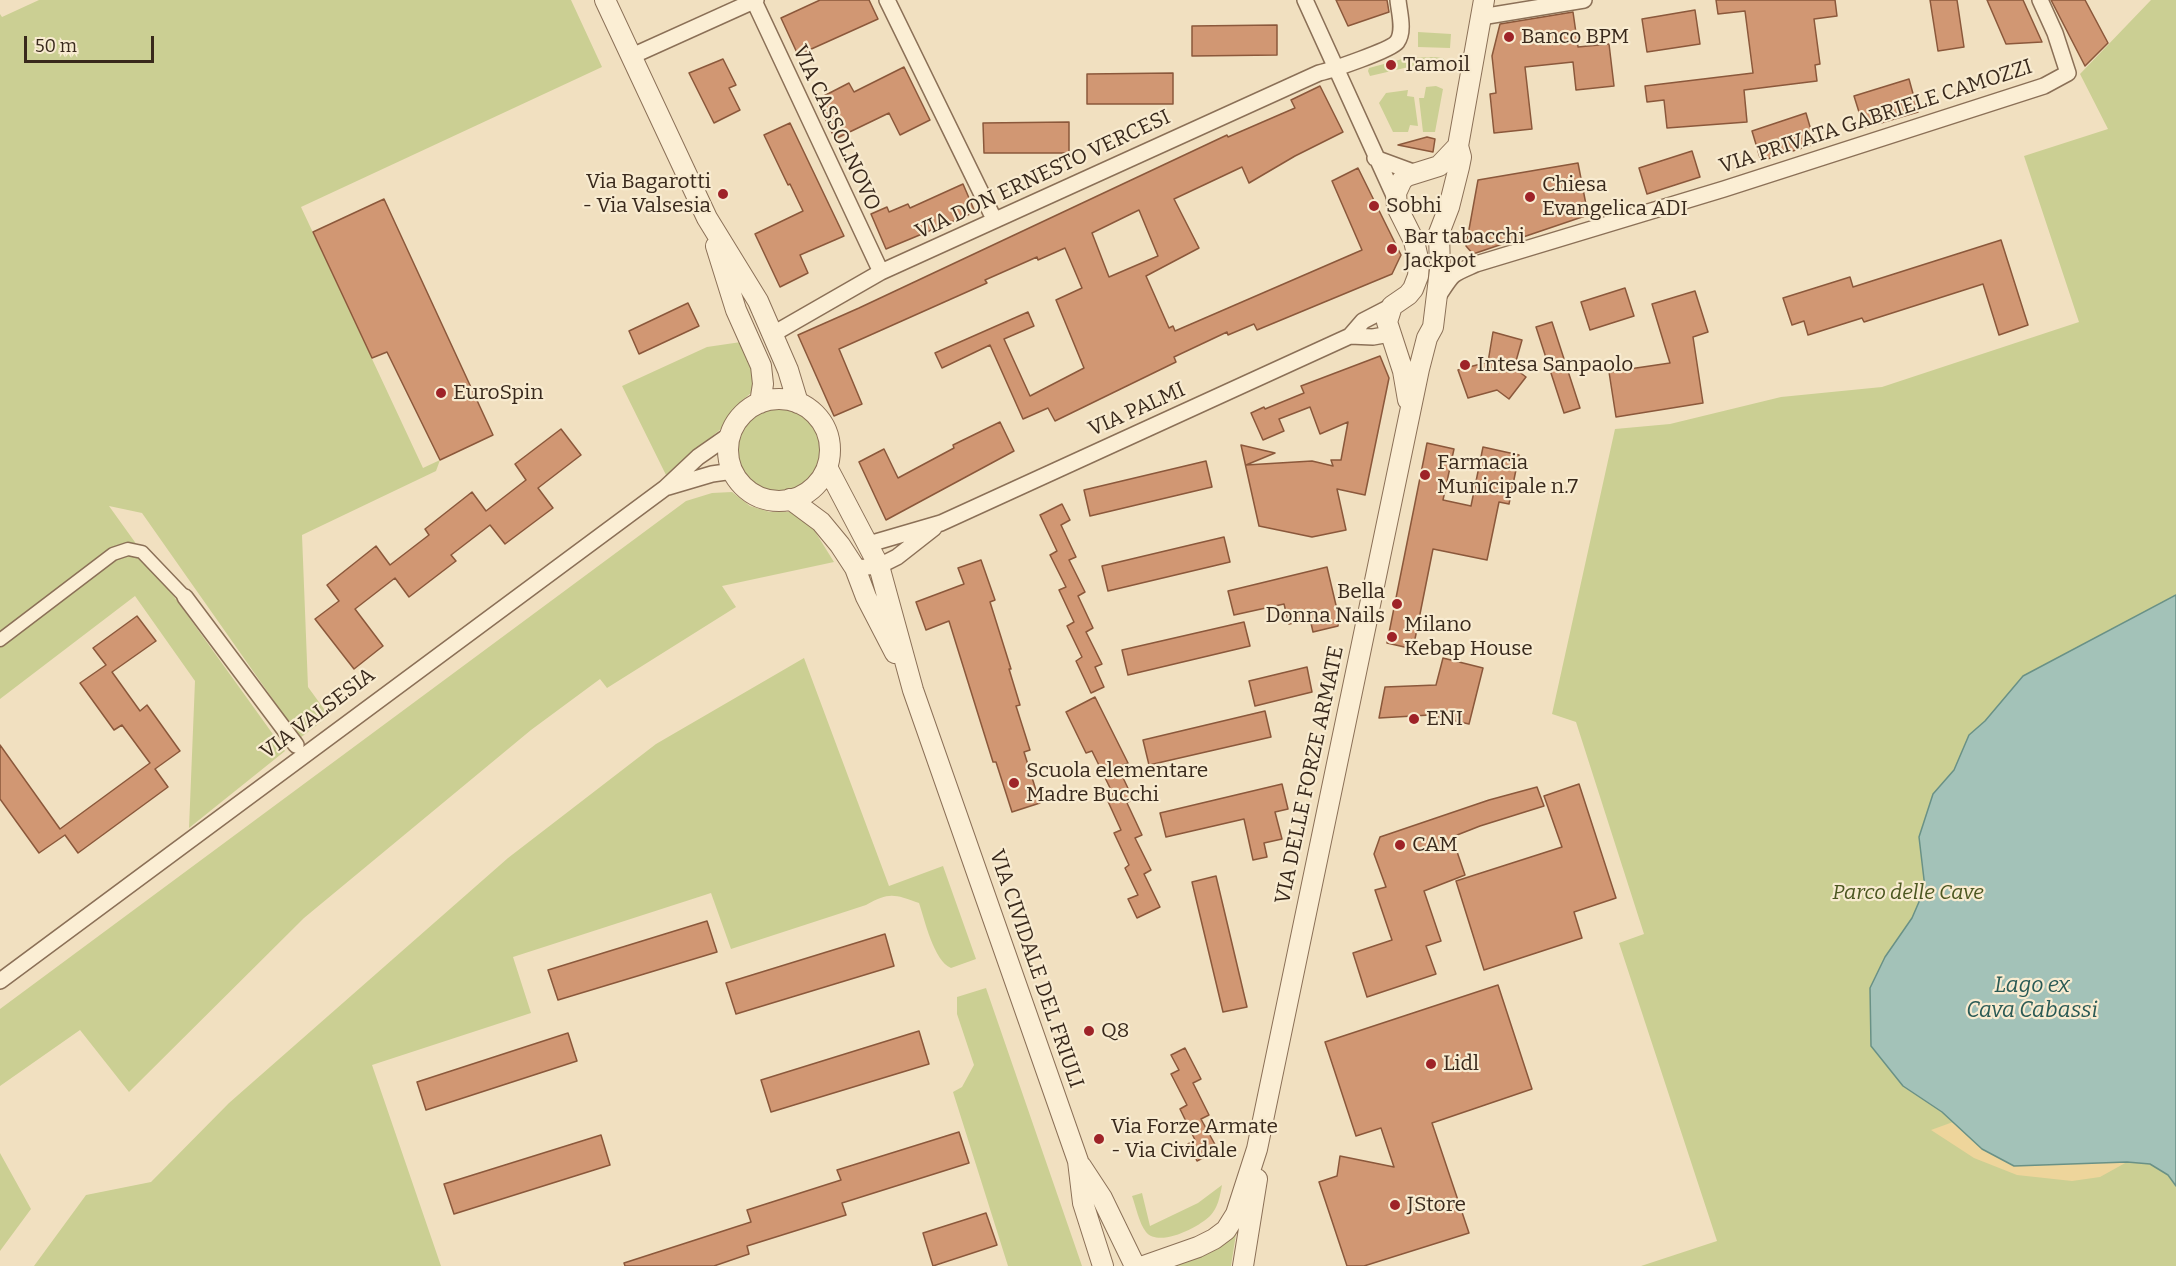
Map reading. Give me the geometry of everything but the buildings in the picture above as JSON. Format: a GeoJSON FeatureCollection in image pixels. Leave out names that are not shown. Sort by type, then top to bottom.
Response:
{"type":"FeatureCollection","features":[{"type":"Feature","properties":{"kind":"street"},"geometry":{"type":"LineString","coordinates":[[605,0],[707,218],[758,301],[773,334],[798,403]]}},
{"type":"Feature","properties":{"kind":"street"},"geometry":{"type":"LineString","coordinates":[[632,56],[754,0]]}},
{"type":"Feature","properties":{"kind":"street","name":"VIA CASSOLNOVO"},"geometry":{"type":"LineString","coordinates":[[754,0],[880,272]]}},
{"type":"Feature","properties":{"kind":"street"},"geometry":{"type":"LineString","coordinates":[[887,0],[994,219]]}},
{"type":"Feature","properties":{"kind":"street","name":"VIA DELLE FORZE ARMATE"},"geometry":{"type":"LineString","coordinates":[[1305,0],[1414,241],[1419,262],[1418,276],[1413,289],[1397,303],[1387,322],[1402,371],[1410,412]]}},
{"type":"Feature","properties":{"kind":"street","name":"VIA DON ERNESTO VERCESI"},"geometry":{"type":"LineString","coordinates":[[773,334],[880,272],[1319,73],[1337,69],[1390,47],[1400,36],[1398,0]]}},
{"type":"Feature","properties":{"kind":"street"},"geometry":{"type":"LineString","coordinates":[[1483,9],[1584,0]]}},
{"type":"Feature","properties":{"kind":"street","name":"VIA PRIVATA GABRIELE CAMOZZI"},"geometry":{"type":"LineString","coordinates":[[1458,270],[1724,189],[2044,86],[2068,73],[2055,33],[2040,0]]}},
{"type":"Feature","properties":{"kind":"street","name":"VIA DELLE FORZE ARMATE"},"geometry":{"type":"LineString","coordinates":[[1144,1266],[1198,1247],[1226,1230],[1236,1214],[1257,1149],[1410,412],[1431,330],[1440,270],[1440,230],[1461,157],[1458,146],[1483,9]]}},
{"type":"Feature","properties":{"kind":"street"},"geometry":{"type":"LineString","coordinates":[[1375,158],[1417,172],[1439,176],[1448,187],[1448,207],[1436,222],[1423,225],[1410,222],[1398,206],[1396,193],[1402,180],[1417,172],[1439,166],[1458,146]]}},
{"type":"Feature","properties":{"kind":"street"},"geometry":{"type":"LineString","coordinates":[[707,218],[736,310],[761,366],[763,384],[760,403]]}},
{"type":"Feature","properties":{"kind":"street"},"geometry":{"type":"LineString","coordinates":[[1436,300],[1451,276],[1458,270],[1450,265],[1440,247]]}},
{"type":"Feature","properties":{"kind":"street"},"geometry":{"type":"LineString","coordinates":[[1392,336],[1411,346],[1422,342],[1431,330],[1431,310],[1424,302],[1413,298],[1397,303]]}},
{"type":"Feature","properties":{"kind":"street","name":"VIA PALMI"},"geometry":{"type":"LineString","coordinates":[[869,544],[941,522],[1350,336],[1363,321],[1397,303]]}},
{"type":"Feature","properties":{"kind":"street","name":"VIA PALMI"},"geometry":{"type":"LineString","coordinates":[[1350,336],[1392,336]]}},
{"type":"Feature","properties":{"kind":"street"},"geometry":{"type":"LineString","coordinates":[[779,399],[798,403],[813,413],[825,428],[830,446],[826,467],[815,486],[805,494],[790,500],[772,500],[754,494],[740,482],[733,471],[729,453],[731,434],[741,417],[760,403],[779,399]]}},
{"type":"Feature","properties":{"kind":"street","name":"VIA VALSESIA"},"geometry":{"type":"LineString","coordinates":[[0,981],[665,488],[698,457],[731,434]]}},
{"type":"Feature","properties":{"kind":"street","name":"VIA CIVIDALE DEL FRIULI"},"geometry":{"type":"LineString","coordinates":[[826,467],[879,566],[913,690],[1078,1161],[1083,1203],[1103,1266]]}},
{"type":"Feature","properties":{"kind":"street","name":"VIA VALSESIA"},"geometry":{"type":"LineString","coordinates":[[665,488],[712,474],[733,471]]}},
{"type":"Feature","properties":{"kind":"street","name":"VIA CIVIDALE DEL FRIULI"},"geometry":{"type":"LineString","coordinates":[[790,500],[821,522],[855,568],[866,597],[913,690]]}},
{"type":"Feature","properties":{"kind":"street","name":"VIA PALMI"},"geometry":{"type":"LineString","coordinates":[[855,568],[879,566],[897,557],[941,522]]}},
{"type":"Feature","properties":{"kind":"street"},"geometry":{"type":"LineString","coordinates":[[0,640],[113,554],[128,549],[142,552],[184,597]]}},
{"type":"Feature","properties":{"kind":"street","name":"VIA VALSESIA"},"geometry":{"type":"LineString","coordinates":[[184,597],[296,745]]}},
{"type":"Feature","properties":{"kind":"street","name":"VIA DELLE FORZE ARMATE"},"geometry":{"type":"LineString","coordinates":[[1243,1266],[1255,1189],[1257,1149]]}},
{"type":"Feature","properties":{"kind":"street"},"geometry":{"type":"LineString","coordinates":[[1078,1161],[1102,1198],[1135,1266]]}},
{"type":"Feature","properties":{"kind":"green space"},"geometry":{"type":"Polygon","coordinates":[[[39,0],[571,0],[602,67],[301,207],[423,468],[440,460],[436,471],[302,535],[308,687],[329,716],[300,738],[142,513],[109,506],[285,751],[189,828],[195,681],[135,596],[0,699],[0,14],[2,17],[39,0]]]}},
{"type":"Feature","properties":{"kind":"green space","name":"Parco delle Cave"},"geometry":{"type":"Polygon","coordinates":[[[2151,0],[2176,0],[2176,1266],[1641,1266],[1717,1241],[1619,943],[1644,934],[1576,722],[1552,714],[1615,429],[1670,424],[1781,397],[1882,387],[2079,322],[2024,156],[2108,129],[2080,74],[2151,0]]]}},
{"type":"Feature","properties":{"kind":"green space"},"geometry":{"type":"Polygon","coordinates":[[[1418,32],[1451,34],[1450,48],[1418,47],[1418,32]]]}},
{"type":"Feature","properties":{"kind":"green space"},"geometry":{"type":"Polygon","coordinates":[[[1406,58],[1443,58],[1445,65],[1413,66],[1370,76],[1368,71],[1369,68],[1406,58]]]}},
{"type":"Feature","properties":{"kind":"green space"},"geometry":{"type":"Polygon","coordinates":[[[1436,86],[1443,89],[1435,132],[1423,132],[1419,98],[1424,98],[1426,87],[1436,86]]]}},
{"type":"Feature","properties":{"kind":"green space"},"geometry":{"type":"Polygon","coordinates":[[[1408,90],[1407,96],[1414,97],[1418,126],[1410,125],[1408,132],[1393,132],[1379,103],[1386,93],[1408,90]]]}},
{"type":"Feature","properties":{"kind":"green space"},"geometry":{"type":"Polygon","coordinates":[[[741,342],[755,374],[752,392],[737,405],[722,428],[666,475],[622,386],[707,347],[741,342]]]}},
{"type":"Feature","properties":{"kind":"green space"},"geometry":{"type":"Polygon","coordinates":[[[779,407],[795,411],[809,420],[818,434],[822,450],[818,466],[809,480],[795,489],[779,493],[763,489],[749,480],[740,466],[736,450],[740,434],[749,420],[763,411],[779,407]]]}},
{"type":"Feature","properties":{"kind":"green space"},"geometry":{"type":"Polygon","coordinates":[[[732,492],[750,506],[770,512],[793,512],[811,525],[834,562],[722,586],[736,607],[607,688],[600,679],[531,730],[304,918],[129,1092],[80,1030],[0,1086],[0,1009],[686,501],[712,493],[732,492]]]}},
{"type":"Feature","properties":{"kind":"green space"},"geometry":{"type":"Polygon","coordinates":[[[804,658],[889,886],[943,866],[976,959],[951,968],[945,964],[931,940],[919,903],[892,896],[886,896],[866,905],[731,949],[711,893],[513,957],[531,1013],[372,1065],[441,1266],[34,1266],[86,1195],[151,1182],[229,1103],[508,858],[656,744],[804,658]]]}},
{"type":"Feature","properties":{"kind":"green space"},"geometry":{"type":"Polygon","coordinates":[[[986,988],[1082,1266],[1008,1266],[953,1092],[962,1087],[974,1065],[957,1014],[957,997],[986,988]]]}},
{"type":"Feature","properties":{"kind":"green space"},"geometry":{"type":"Polygon","coordinates":[[[0,1153],[31,1209],[0,1251],[0,1153]]]}},
{"type":"Feature","properties":{"kind":"green space"},"geometry":{"type":"Polygon","coordinates":[[[1222,1185],[1217,1206],[1205,1221],[1169,1237],[1160,1238],[1146,1232],[1132,1196],[1142,1193],[1150,1226],[1198,1203],[1222,1185]]]}},
{"type":"Feature","properties":{"kind":"green space"},"geometry":{"type":"Polygon","coordinates":[[[1236,1234],[1231,1266],[1174,1266],[1200,1255],[1236,1234]]]}},
{"type":"Feature","properties":{"kind":"sand"},"geometry":{"type":"Polygon","coordinates":[[[1953,1122],[1982,1149],[2014,1166],[2127,1162],[2100,1177],[2072,1181],[2017,1175],[1974,1158],[1931,1130],[1953,1122]]]}},
{"type":"Feature","properties":{"kind":"water","name":"Lago ex Cava Cabassi"},"geometry":{"type":"Polygon","coordinates":[[[2176,595],[2176,1186],[2168,1175],[2150,1164],[2127,1162],[2014,1166],[1982,1149],[1942,1112],[1903,1086],[1871,1046],[1870,988],[1885,957],[1912,918],[1925,888],[1919,837],[1933,794],[1954,770],[1969,735],[1985,721],[2023,676],[2176,595]]]}},
{"type":"Feature","properties":{"kind":"place","name":"Banco BPM"},"geometry":{"type":"Point","coordinates":[1509,37]}},
{"type":"Feature","properties":{"kind":"place","name":"Tamoil"},"geometry":{"type":"Point","coordinates":[1391,65]}},
{"type":"Feature","properties":{"kind":"place","name":"Via Bagarotti - Via Valsesia"},"geometry":{"type":"Point","coordinates":[723,194]}},
{"type":"Feature","properties":{"kind":"place","name":"Chiesa Evangelica ADI"},"geometry":{"type":"Point","coordinates":[1530,197]}},
{"type":"Feature","properties":{"kind":"place","name":"Sobhi"},"geometry":{"type":"Point","coordinates":[1374,206]}},
{"type":"Feature","properties":{"kind":"place","name":"Bar tabacchi Jackpot"},"geometry":{"type":"Point","coordinates":[1392,249]}},
{"type":"Feature","properties":{"kind":"place","name":"Intesa Sanpaolo"},"geometry":{"type":"Point","coordinates":[1465,365]}},
{"type":"Feature","properties":{"kind":"place","name":"EuroSpin"},"geometry":{"type":"Point","coordinates":[441,393]}},
{"type":"Feature","properties":{"kind":"place","name":"Farmacia Municipale n.7"},"geometry":{"type":"Point","coordinates":[1425,475]}},
{"type":"Feature","properties":{"kind":"place","name":"Bella Donna Nails"},"geometry":{"type":"Point","coordinates":[1397,604]}},
{"type":"Feature","properties":{"kind":"place","name":"Milano Kebap House"},"geometry":{"type":"Point","coordinates":[1392,637]}},
{"type":"Feature","properties":{"kind":"place","name":"ENI"},"geometry":{"type":"Point","coordinates":[1414,719]}},
{"type":"Feature","properties":{"kind":"place","name":"Scuola elementare Madre Bucchi"},"geometry":{"type":"Point","coordinates":[1014,783]}},
{"type":"Feature","properties":{"kind":"place","name":"CAM"},"geometry":{"type":"Point","coordinates":[1400,845]}},
{"type":"Feature","properties":{"kind":"place","name":"Q8"},"geometry":{"type":"Point","coordinates":[1089,1031]}},
{"type":"Feature","properties":{"kind":"place","name":"Lidl"},"geometry":{"type":"Point","coordinates":[1431,1064]}},
{"type":"Feature","properties":{"kind":"place","name":"Via Forze Armate - Via Cividale"},"geometry":{"type":"Point","coordinates":[1099,1139]}},
{"type":"Feature","properties":{"kind":"place","name":"JStore"},"geometry":{"type":"Point","coordinates":[1395,1205]}}]}
